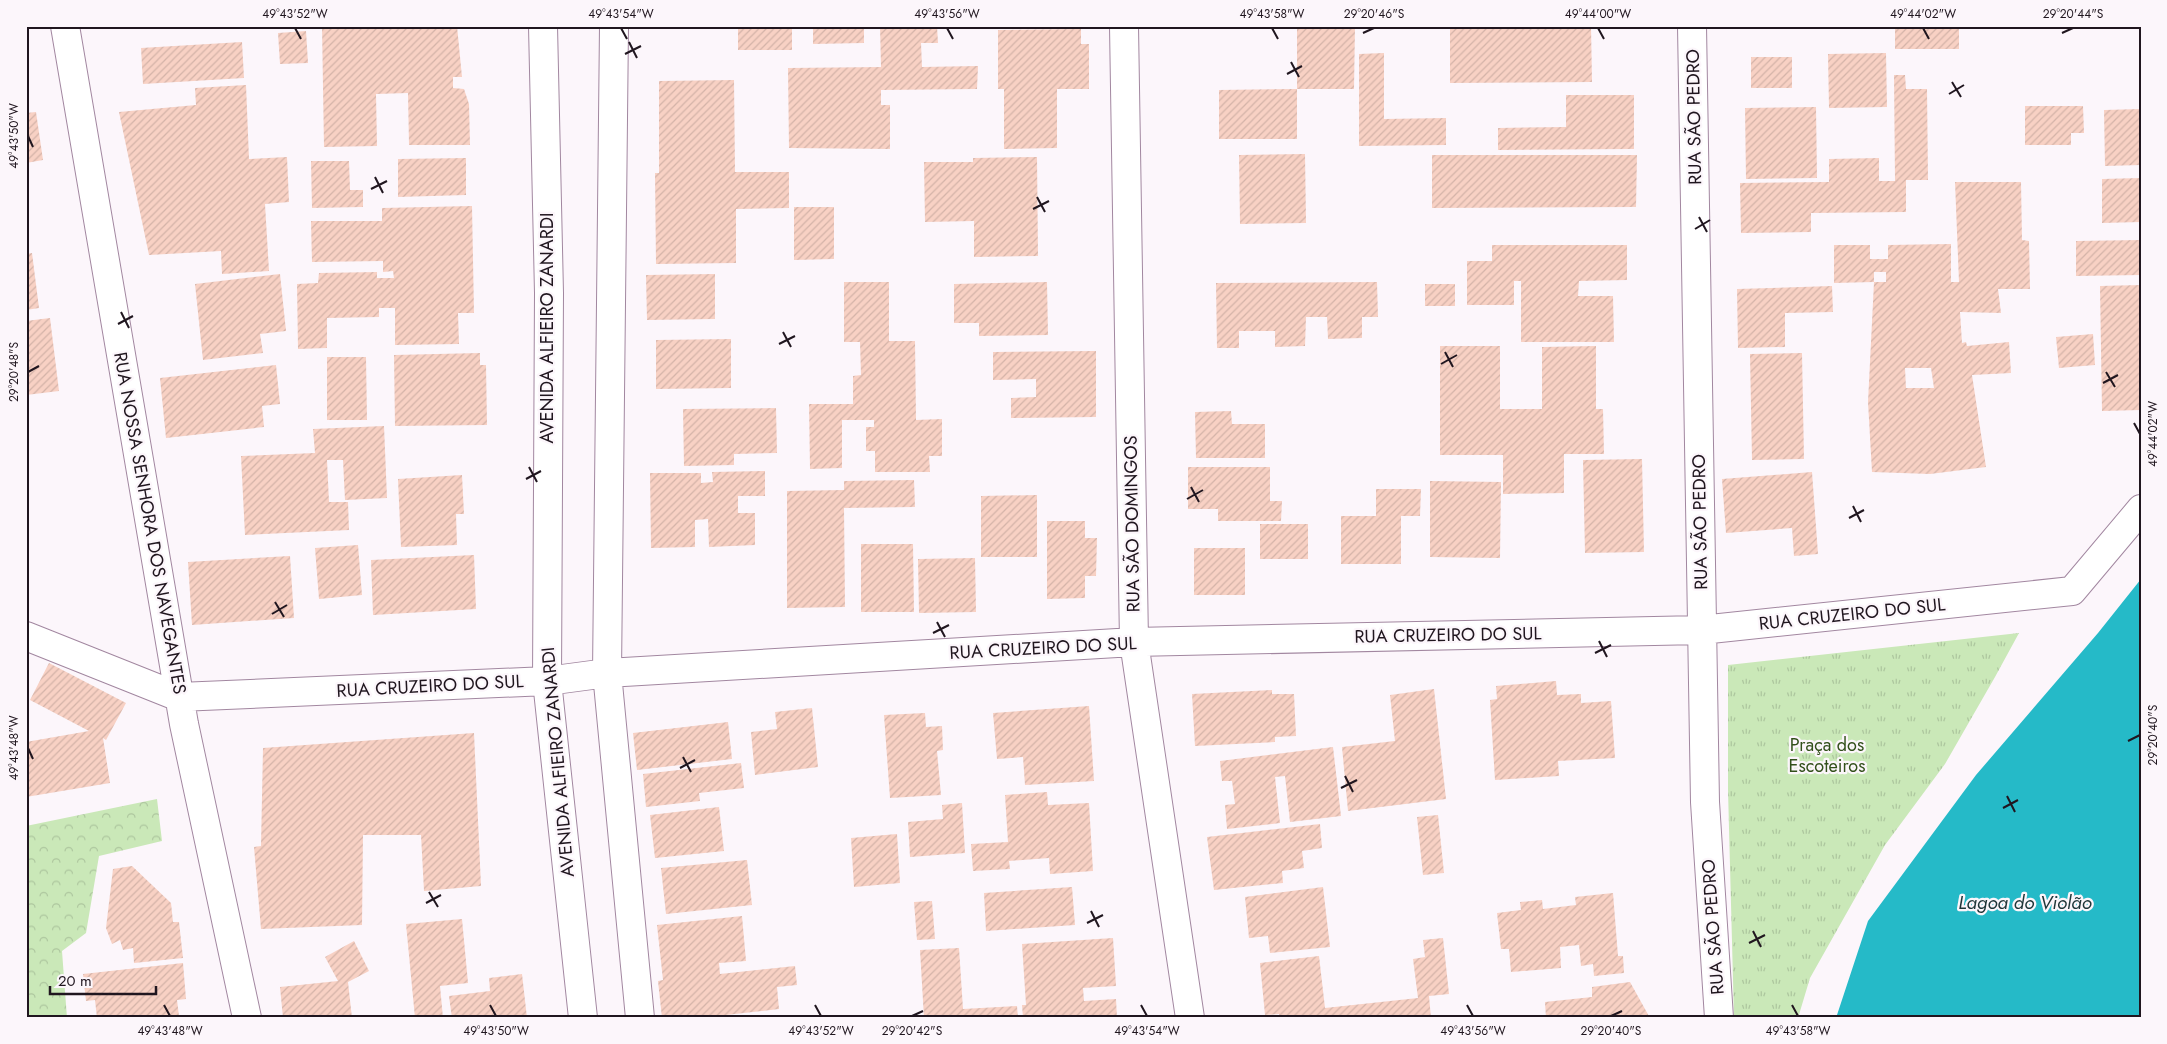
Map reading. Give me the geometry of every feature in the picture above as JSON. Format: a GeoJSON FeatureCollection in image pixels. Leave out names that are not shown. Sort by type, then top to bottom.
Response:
{"type":"FeatureCollection","features":[{"type":"Feature","properties":{"kind":"street","name":"RUA NOSSA SENHORA DOS NAVEGANTES"},"geometry":{"type":"LineString","coordinates":[[65,26],[179,697],[246,1018]]}},
{"type":"Feature","properties":{"kind":"street","name":"AVENIDA ALFIEIRO ZANARDI"},"geometry":{"type":"LineString","coordinates":[[543,26],[549,293],[547,681],[583,1018]]}},
{"type":"Feature","properties":{"kind":"street"},"geometry":{"type":"LineString","coordinates":[[614,26],[607,674],[640,1018]]}},
{"type":"Feature","properties":{"kind":"street","name":"RUA SÃO DOMINGOS"},"geometry":{"type":"LineString","coordinates":[[1124,26],[1134,642],[1190,1018]]}},
{"type":"Feature","properties":{"kind":"street","name":"RUA SÃO PEDRO"},"geometry":{"type":"LineString","coordinates":[[1692,26],[1705,802],[1719,1018]]}},
{"type":"Feature","properties":{"kind":"street","name":"RUA CRUZEIRO DO SUL"},"geometry":{"type":"LineString","coordinates":[[26,636],[179,697],[547,681],[607,674],[1134,642],[1701,630],[2072,590],[2141,510]]}},
{"type":"Feature","properties":{"kind":"green space","name":"Praça dos Escoteiros"},"geometry":{"type":"Polygon","coordinates":[[[2019,633],[1945,764],[1885,845],[1810,978],[1798,1018],[1734,1018],[1728,790],[1728,665],[2019,633]]]}},
{"type":"Feature","properties":{"kind":"green space"},"geometry":{"type":"Polygon","coordinates":[[[157,799],[162,841],[99,856],[86,933],[62,951],[67,1018],[26,1018],[26,826],[157,799]]]}},
{"type":"Feature","properties":{"kind":"water","name":"Lagoa do Violão"},"geometry":{"type":"Polygon","coordinates":[[[2141,579],[2141,1018],[1836,1018],[1868,921],[1976,775],[2098,633],[2141,579]]]}},
{"type":"Feature","properties":{"kind":"building"},"geometry":{"type":"Polygon","coordinates":[[[322,26],[457,26],[462,77],[453,77],[453,88],[464,89],[469,104],[470,145],[409,145],[408,93],[376,94],[377,146],[324,147],[322,26]]]}},
{"type":"Feature","properties":{"kind":"building"},"geometry":{"type":"Polygon","coordinates":[[[738,26],[792,26],[792,50],[738,50],[738,26]]]}},
{"type":"Feature","properties":{"kind":"building"},"geometry":{"type":"Polygon","coordinates":[[[813,26],[864,26],[864,43],[813,44],[813,26]]]}},
{"type":"Feature","properties":{"kind":"building"},"geometry":{"type":"Polygon","coordinates":[[[880,26],[937,26],[938,43],[921,43],[922,67],[978,66],[977,89],[881,90],[881,105],[890,105],[890,149],[789,148],[788,68],[881,67],[880,26]]]}},
{"type":"Feature","properties":{"kind":"building"},"geometry":{"type":"Polygon","coordinates":[[[1450,26],[1591,26],[1592,82],[1450,83],[1450,26]]]}},
{"type":"Feature","properties":{"kind":"building"},"geometry":{"type":"Polygon","coordinates":[[[1895,26],[1959,26],[1959,49],[1895,49],[1895,26]]]}},
{"type":"Feature","properties":{"kind":"building"},"geometry":{"type":"Polygon","coordinates":[[[1297,27],[1355,27],[1354,89],[1297,89],[1297,27]]]}},
{"type":"Feature","properties":{"kind":"building"},"geometry":{"type":"Polygon","coordinates":[[[1081,29],[1081,44],[1089,44],[1089,89],[1057,89],[1057,148],[1004,149],[1004,89],[998,89],[998,30],[1081,29]]]}},
{"type":"Feature","properties":{"kind":"building"},"geometry":{"type":"Polygon","coordinates":[[[306,31],[308,63],[280,64],[278,33],[306,31]]]}},
{"type":"Feature","properties":{"kind":"building"},"geometry":{"type":"Polygon","coordinates":[[[242,42],[244,78],[143,84],[141,48],[242,42]]]}},
{"type":"Feature","properties":{"kind":"building"},"geometry":{"type":"Polygon","coordinates":[[[1384,53],[1384,119],[1446,118],[1446,145],[1359,146],[1359,54],[1384,53]]]}},
{"type":"Feature","properties":{"kind":"building"},"geometry":{"type":"Polygon","coordinates":[[[1886,53],[1887,107],[1829,108],[1828,54],[1886,53]]]}},
{"type":"Feature","properties":{"kind":"building"},"geometry":{"type":"Polygon","coordinates":[[[1751,57],[1792,57],[1792,88],[1751,88],[1751,57]]]}},
{"type":"Feature","properties":{"kind":"building"},"geometry":{"type":"Polygon","coordinates":[[[1894,75],[1905,75],[1906,89],[1927,89],[1928,180],[1906,180],[1906,212],[1811,213],[1811,232],[1741,233],[1740,183],[1829,182],[1829,159],[1879,158],[1879,181],[1895,181],[1894,75]]]}},
{"type":"Feature","properties":{"kind":"building"},"geometry":{"type":"Polygon","coordinates":[[[734,80],[735,172],[789,172],[789,208],[736,209],[736,263],[656,264],[655,173],[659,173],[659,81],[734,80]]]}},
{"type":"Feature","properties":{"kind":"building"},"geometry":{"type":"Polygon","coordinates":[[[246,85],[249,159],[287,157],[289,202],[265,204],[269,271],[222,274],[221,251],[149,255],[119,112],[196,105],[195,88],[246,85]]]}},
{"type":"Feature","properties":{"kind":"building"},"geometry":{"type":"Polygon","coordinates":[[[1297,89],[1297,139],[1219,139],[1219,90],[1297,89]]]}},
{"type":"Feature","properties":{"kind":"building"},"geometry":{"type":"Polygon","coordinates":[[[1566,95],[1634,95],[1634,149],[1498,150],[1498,128],[1566,127],[1566,95]]]}},
{"type":"Feature","properties":{"kind":"building"},"geometry":{"type":"Polygon","coordinates":[[[2025,106],[2083,106],[2084,133],[2071,133],[2071,145],[2025,145],[2025,106]]]}},
{"type":"Feature","properties":{"kind":"building"},"geometry":{"type":"Polygon","coordinates":[[[1816,107],[1817,178],[1746,179],[1745,108],[1816,107]]]}},
{"type":"Feature","properties":{"kind":"building"},"geometry":{"type":"Polygon","coordinates":[[[2141,109],[2141,165],[2105,166],[2104,110],[2141,109]]]}},
{"type":"Feature","properties":{"kind":"building"},"geometry":{"type":"Polygon","coordinates":[[[36,112],[43,160],[26,163],[26,113],[36,112]]]}},
{"type":"Feature","properties":{"kind":"building"},"geometry":{"type":"Polygon","coordinates":[[[1305,154],[1306,223],[1240,224],[1239,155],[1305,154]]]}},
{"type":"Feature","properties":{"kind":"building"},"geometry":{"type":"Polygon","coordinates":[[[1432,155],[1637,155],[1636,207],[1432,208],[1432,155]]]}},
{"type":"Feature","properties":{"kind":"building"},"geometry":{"type":"Polygon","coordinates":[[[1037,157],[1038,256],[974,257],[974,221],[925,222],[924,162],[973,162],[973,158],[1037,157]]]}},
{"type":"Feature","properties":{"kind":"building"},"geometry":{"type":"Polygon","coordinates":[[[466,158],[466,195],[398,197],[398,159],[466,158]]]}},
{"type":"Feature","properties":{"kind":"building"},"geometry":{"type":"Polygon","coordinates":[[[311,161],[349,161],[350,190],[363,190],[363,207],[312,208],[311,161]]]}},
{"type":"Feature","properties":{"kind":"building"},"geometry":{"type":"Polygon","coordinates":[[[2141,178],[2141,222],[2102,223],[2102,179],[2141,178]]]}},
{"type":"Feature","properties":{"kind":"building"},"geometry":{"type":"Polygon","coordinates":[[[1955,182],[2021,182],[2022,240],[2029,241],[2030,289],[1998,289],[2001,313],[1960,312],[1962,343],[1966,342],[1967,346],[2009,342],[2011,373],[1972,375],[1986,467],[1930,474],[1872,472],[1868,402],[1874,282],[1834,283],[1834,245],[1870,245],[1870,259],[1888,259],[1888,245],[1951,244],[1951,282],[1959,282],[1955,182]],[[1874,272],[1874,282],[1886,282],[1886,272],[1874,272]],[[1905,368],[1906,388],[1934,388],[1931,368],[1905,368]]]}},
{"type":"Feature","properties":{"kind":"building"},"geometry":{"type":"Polygon","coordinates":[[[472,206],[474,313],[458,313],[459,344],[395,345],[395,308],[379,308],[379,317],[327,318],[327,348],[298,349],[297,284],[318,283],[319,273],[377,272],[377,278],[394,278],[393,271],[383,272],[383,261],[312,262],[311,221],[382,221],[382,208],[472,206]]]}},
{"type":"Feature","properties":{"kind":"building"},"geometry":{"type":"Polygon","coordinates":[[[794,207],[834,207],[834,259],[794,260],[794,207]]]}},
{"type":"Feature","properties":{"kind":"building"},"geometry":{"type":"Polygon","coordinates":[[[2141,240],[2141,275],[2076,276],[2076,241],[2141,240]]]}},
{"type":"Feature","properties":{"kind":"building"},"geometry":{"type":"Polygon","coordinates":[[[1492,245],[1627,245],[1627,280],[1579,281],[1578,296],[1613,296],[1614,342],[1521,342],[1521,281],[1514,281],[1514,305],[1467,305],[1467,261],[1492,261],[1492,245]]]}},
{"type":"Feature","properties":{"kind":"building"},"geometry":{"type":"Polygon","coordinates":[[[32,253],[39,308],[26,310],[26,254],[32,253]]]}},
{"type":"Feature","properties":{"kind":"building"},"geometry":{"type":"Polygon","coordinates":[[[280,274],[286,331],[260,334],[263,353],[203,360],[195,284],[280,274]]]}},
{"type":"Feature","properties":{"kind":"building"},"geometry":{"type":"Polygon","coordinates":[[[715,274],[715,319],[647,320],[646,275],[715,274]]]}},
{"type":"Feature","properties":{"kind":"building"},"geometry":{"type":"Polygon","coordinates":[[[844,282],[889,282],[889,341],[915,341],[916,420],[942,419],[942,456],[929,456],[930,472],[875,472],[875,451],[866,451],[866,427],[874,427],[874,420],[842,420],[842,468],[810,469],[809,404],[853,404],[853,376],[861,375],[860,342],[844,342],[844,282]]]}},
{"type":"Feature","properties":{"kind":"building"},"geometry":{"type":"Polygon","coordinates":[[[1047,282],[1048,335],[979,336],[979,323],[954,323],[954,284],[1047,282]]]}},
{"type":"Feature","properties":{"kind":"building"},"geometry":{"type":"Polygon","coordinates":[[[1377,282],[1378,317],[1362,317],[1362,338],[1328,339],[1327,317],[1306,317],[1305,346],[1275,347],[1275,331],[1239,331],[1239,348],[1217,348],[1216,283],[1377,282]]]}},
{"type":"Feature","properties":{"kind":"building"},"geometry":{"type":"Polygon","coordinates":[[[1425,284],[1455,284],[1455,306],[1425,306],[1425,284]]]}},
{"type":"Feature","properties":{"kind":"building"},"geometry":{"type":"Polygon","coordinates":[[[2141,285],[2141,410],[2102,411],[2100,286],[2141,285]]]}},
{"type":"Feature","properties":{"kind":"building"},"geometry":{"type":"Polygon","coordinates":[[[1832,286],[1833,312],[1785,313],[1785,347],[1738,348],[1737,289],[1832,286]]]}},
{"type":"Feature","properties":{"kind":"building"},"geometry":{"type":"Polygon","coordinates":[[[50,318],[59,391],[26,395],[26,321],[50,318]]]}},
{"type":"Feature","properties":{"kind":"building"},"geometry":{"type":"Polygon","coordinates":[[[2093,334],[2095,365],[2059,368],[2056,337],[2093,334]]]}},
{"type":"Feature","properties":{"kind":"building"},"geometry":{"type":"Polygon","coordinates":[[[731,339],[731,388],[656,389],[656,340],[731,339]]]}},
{"type":"Feature","properties":{"kind":"building"},"geometry":{"type":"Polygon","coordinates":[[[1440,346],[1500,346],[1500,409],[1542,409],[1542,347],[1596,346],[1596,409],[1603,409],[1604,454],[1564,454],[1564,493],[1503,494],[1503,455],[1440,455],[1440,346]]]}},
{"type":"Feature","properties":{"kind":"building"},"geometry":{"type":"Polygon","coordinates":[[[1096,351],[1096,417],[1011,418],[1011,398],[1036,397],[1036,379],[993,380],[993,352],[1096,351]]]}},
{"type":"Feature","properties":{"kind":"building"},"geometry":{"type":"Polygon","coordinates":[[[480,353],[480,365],[486,365],[487,425],[395,426],[394,355],[480,353]]]}},
{"type":"Feature","properties":{"kind":"building"},"geometry":{"type":"Polygon","coordinates":[[[1802,353],[1804,459],[1752,460],[1750,354],[1802,353]]]}},
{"type":"Feature","properties":{"kind":"building"},"geometry":{"type":"Polygon","coordinates":[[[327,357],[366,357],[367,420],[327,420],[327,357]]]}},
{"type":"Feature","properties":{"kind":"building"},"geometry":{"type":"Polygon","coordinates":[[[276,365],[280,404],[262,406],[264,427],[166,438],[160,378],[276,365]]]}},
{"type":"Feature","properties":{"kind":"building"},"geometry":{"type":"Polygon","coordinates":[[[776,408],[777,453],[734,454],[734,465],[684,466],[683,409],[776,408]]]}},
{"type":"Feature","properties":{"kind":"building"},"geometry":{"type":"Polygon","coordinates":[[[1231,411],[1232,424],[1265,424],[1265,458],[1196,458],[1195,412],[1231,411]]]}},
{"type":"Feature","properties":{"kind":"building"},"geometry":{"type":"Polygon","coordinates":[[[384,426],[387,498],[345,500],[343,460],[327,460],[329,502],[348,502],[349,530],[245,535],[241,456],[315,453],[313,429],[384,426]]]}},
{"type":"Feature","properties":{"kind":"building"},"geometry":{"type":"Polygon","coordinates":[[[1642,459],[1644,552],[1585,553],[1583,460],[1642,459]]]}},
{"type":"Feature","properties":{"kind":"building"},"geometry":{"type":"Polygon","coordinates":[[[1188,467],[1270,467],[1270,501],[1282,501],[1281,521],[1218,521],[1218,509],[1188,509],[1188,467]]]}},
{"type":"Feature","properties":{"kind":"building"},"geometry":{"type":"Polygon","coordinates":[[[765,471],[765,496],[738,496],[738,513],[755,513],[755,545],[709,547],[708,519],[695,520],[695,547],[651,548],[650,473],[701,473],[701,483],[713,482],[712,472],[765,471]]]}},
{"type":"Feature","properties":{"kind":"building"},"geometry":{"type":"Polygon","coordinates":[[[1812,472],[1818,554],[1794,556],[1792,528],[1726,533],[1722,479],[1812,472]]]}},
{"type":"Feature","properties":{"kind":"building"},"geometry":{"type":"Polygon","coordinates":[[[462,475],[464,514],[456,514],[457,545],[401,547],[398,479],[462,475]]]}},
{"type":"Feature","properties":{"kind":"building"},"geometry":{"type":"Polygon","coordinates":[[[914,480],[915,507],[844,508],[845,607],[787,608],[787,491],[844,490],[844,481],[914,480]]]}},
{"type":"Feature","properties":{"kind":"building"},"geometry":{"type":"Polygon","coordinates":[[[1430,481],[1501,482],[1500,558],[1430,557],[1430,481]]]}},
{"type":"Feature","properties":{"kind":"building"},"geometry":{"type":"Polygon","coordinates":[[[1376,489],[1421,489],[1420,516],[1401,516],[1401,564],[1341,564],[1341,516],[1376,516],[1376,489]]]}},
{"type":"Feature","properties":{"kind":"building"},"geometry":{"type":"Polygon","coordinates":[[[1037,495],[1037,557],[981,557],[981,496],[1037,495]]]}},
{"type":"Feature","properties":{"kind":"building"},"geometry":{"type":"Polygon","coordinates":[[[1047,521],[1085,521],[1085,538],[1097,538],[1096,576],[1085,576],[1085,598],[1047,599],[1047,521]]]}},
{"type":"Feature","properties":{"kind":"building"},"geometry":{"type":"Polygon","coordinates":[[[1260,524],[1308,524],[1308,559],[1260,559],[1260,524]]]}},
{"type":"Feature","properties":{"kind":"building"},"geometry":{"type":"Polygon","coordinates":[[[861,544],[913,544],[914,612],[861,612],[861,544]]]}},
{"type":"Feature","properties":{"kind":"building"},"geometry":{"type":"Polygon","coordinates":[[[358,545],[362,595],[319,599],[315,548],[358,545]]]}},
{"type":"Feature","properties":{"kind":"building"},"geometry":{"type":"Polygon","coordinates":[[[1194,548],[1245,548],[1245,595],[1194,595],[1194,548]]]}},
{"type":"Feature","properties":{"kind":"building"},"geometry":{"type":"Polygon","coordinates":[[[474,555],[476,609],[373,615],[371,560],[474,555]]]}},
{"type":"Feature","properties":{"kind":"building"},"geometry":{"type":"Polygon","coordinates":[[[290,556],[294,618],[192,625],[188,562],[290,556]]]}},
{"type":"Feature","properties":{"kind":"building"},"geometry":{"type":"Polygon","coordinates":[[[975,558],[976,612],[919,613],[918,559],[975,558]]]}},
{"type":"Feature","properties":{"kind":"building"},"geometry":{"type":"Polygon","coordinates":[[[49,663],[126,703],[106,740],[103,738],[110,783],[26,797],[26,742],[89,731],[30,700],[49,663]]]}},
{"type":"Feature","properties":{"kind":"building"},"geometry":{"type":"Polygon","coordinates":[[[1556,681],[1557,695],[1581,694],[1581,703],[1611,701],[1615,758],[1558,761],[1559,776],[1495,780],[1490,700],[1497,699],[1496,686],[1556,681]]]}},
{"type":"Feature","properties":{"kind":"building"},"geometry":{"type":"Polygon","coordinates":[[[1434,689],[1446,799],[1348,811],[1342,747],[1395,741],[1390,695],[1434,689]]]}},
{"type":"Feature","properties":{"kind":"building"},"geometry":{"type":"Polygon","coordinates":[[[1272,690],[1272,694],[1294,694],[1296,736],[1275,737],[1275,742],[1195,746],[1192,694],[1272,690]]]}},
{"type":"Feature","properties":{"kind":"building"},"geometry":{"type":"Polygon","coordinates":[[[1089,706],[1094,781],[1025,785],[1023,757],[997,759],[993,713],[1089,706]]]}},
{"type":"Feature","properties":{"kind":"building"},"geometry":{"type":"Polygon","coordinates":[[[812,708],[818,767],[755,775],[751,732],[777,729],[775,712],[812,708]]]}},
{"type":"Feature","properties":{"kind":"building"},"geometry":{"type":"Polygon","coordinates":[[[925,713],[926,727],[942,726],[943,750],[937,751],[941,795],[890,798],[884,715],[925,713]]]}},
{"type":"Feature","properties":{"kind":"building"},"geometry":{"type":"Polygon","coordinates":[[[728,722],[732,759],[637,770],[633,733],[728,722]]]}},
{"type":"Feature","properties":{"kind":"building"},"geometry":{"type":"Polygon","coordinates":[[[474,733],[481,886],[424,891],[421,835],[363,835],[362,925],[261,929],[254,847],[261,846],[263,748],[474,733]]]}},
{"type":"Feature","properties":{"kind":"building"},"geometry":{"type":"Polygon","coordinates":[[[1333,747],[1341,816],[1290,822],[1285,776],[1275,777],[1280,823],[1227,829],[1225,805],[1235,804],[1232,781],[1222,781],[1220,761],[1333,747]]]}},
{"type":"Feature","properties":{"kind":"building"},"geometry":{"type":"Polygon","coordinates":[[[741,763],[744,788],[699,793],[700,801],[646,807],[643,774],[741,763]]]}},
{"type":"Feature","properties":{"kind":"building"},"geometry":{"type":"Polygon","coordinates":[[[1047,792],[1048,805],[1089,803],[1093,871],[1050,874],[1049,858],[1009,861],[1010,869],[973,871],[971,844],[1008,842],[1005,795],[1047,792]]]}},
{"type":"Feature","properties":{"kind":"building"},"geometry":{"type":"Polygon","coordinates":[[[962,803],[965,853],[910,857],[908,822],[943,819],[942,805],[962,803]]]}},
{"type":"Feature","properties":{"kind":"building"},"geometry":{"type":"Polygon","coordinates":[[[719,807],[724,851],[655,858],[650,815],[719,807]]]}},
{"type":"Feature","properties":{"kind":"building"},"geometry":{"type":"Polygon","coordinates":[[[1438,815],[1444,873],[1423,875],[1417,817],[1438,815]]]}},
{"type":"Feature","properties":{"kind":"building"},"geometry":{"type":"Polygon","coordinates":[[[1320,824],[1322,848],[1302,851],[1304,868],[1282,871],[1283,883],[1214,890],[1207,837],[1320,824]]]}},
{"type":"Feature","properties":{"kind":"building"},"geometry":{"type":"Polygon","coordinates":[[[897,834],[900,883],[854,887],[851,838],[897,834]]]}},
{"type":"Feature","properties":{"kind":"building"},"geometry":{"type":"Polygon","coordinates":[[[747,860],[752,905],[666,914],[661,868],[747,860]]]}},
{"type":"Feature","properties":{"kind":"building"},"geometry":{"type":"Polygon","coordinates":[[[132,866],[171,903],[173,922],[179,922],[183,958],[134,963],[133,948],[123,950],[120,940],[112,944],[106,928],[113,869],[132,866]]]}},
{"type":"Feature","properties":{"kind":"building"},"geometry":{"type":"Polygon","coordinates":[[[1072,887],[1075,925],[986,931],[984,893],[1072,887]]]}},
{"type":"Feature","properties":{"kind":"building"},"geometry":{"type":"Polygon","coordinates":[[[1323,887],[1330,947],[1270,953],[1268,936],[1249,938],[1245,897],[1323,887]]]}},
{"type":"Feature","properties":{"kind":"building"},"geometry":{"type":"Polygon","coordinates":[[[1613,893],[1618,956],[1623,956],[1624,973],[1594,976],[1593,964],[1581,966],[1579,945],[1560,947],[1561,968],[1511,972],[1509,949],[1501,949],[1497,913],[1521,910],[1520,902],[1542,900],[1543,909],[1576,905],[1575,897],[1613,893]]]}},
{"type":"Feature","properties":{"kind":"building"},"geometry":{"type":"Polygon","coordinates":[[[932,901],[935,939],[917,940],[914,902],[932,901]]]}},
{"type":"Feature","properties":{"kind":"building"},"geometry":{"type":"Polygon","coordinates":[[[742,916],[746,961],[719,963],[720,974],[795,966],[797,985],[777,987],[779,1009],[699,1018],[662,1018],[658,981],[663,980],[657,925],[742,916]]]}},
{"type":"Feature","properties":{"kind":"building"},"geometry":{"type":"Polygon","coordinates":[[[462,919],[468,983],[440,986],[443,1018],[415,1018],[406,924],[462,919]]]}},
{"type":"Feature","properties":{"kind":"building"},"geometry":{"type":"Polygon","coordinates":[[[1113,938],[1116,986],[1083,988],[1084,1001],[1116,999],[1117,1018],[1023,1018],[1022,1005],[1026,1005],[1022,944],[1113,938]]]}},
{"type":"Feature","properties":{"kind":"building"},"geometry":{"type":"Polygon","coordinates":[[[1443,938],[1449,994],[1429,996],[1431,1018],[1279,1018],[1279,1014],[1265,1015],[1260,963],[1319,956],[1325,1008],[1418,998],[1413,959],[1425,957],[1423,940],[1443,938]]]}},
{"type":"Feature","properties":{"kind":"building"},"geometry":{"type":"Polygon","coordinates":[[[354,941],[369,971],[348,982],[352,1018],[283,1018],[280,987],[338,981],[325,957],[354,941]]]}},
{"type":"Feature","properties":{"kind":"building"},"geometry":{"type":"Polygon","coordinates":[[[959,948],[963,1009],[1017,1006],[1018,1018],[924,1018],[920,950],[959,948]]]}},
{"type":"Feature","properties":{"kind":"building"},"geometry":{"type":"Polygon","coordinates":[[[183,963],[186,999],[177,1000],[179,1016],[97,1018],[95,1000],[86,1001],[83,974],[183,963]]]}},
{"type":"Feature","properties":{"kind":"building"},"geometry":{"type":"Polygon","coordinates":[[[522,974],[527,1018],[452,1018],[449,996],[490,991],[489,978],[522,974]]]}},
{"type":"Feature","properties":{"kind":"building"},"geometry":{"type":"Polygon","coordinates":[[[1630,982],[1650,1018],[1546,1018],[1545,1002],[1592,997],[1592,987],[1630,982]]]}}]}
